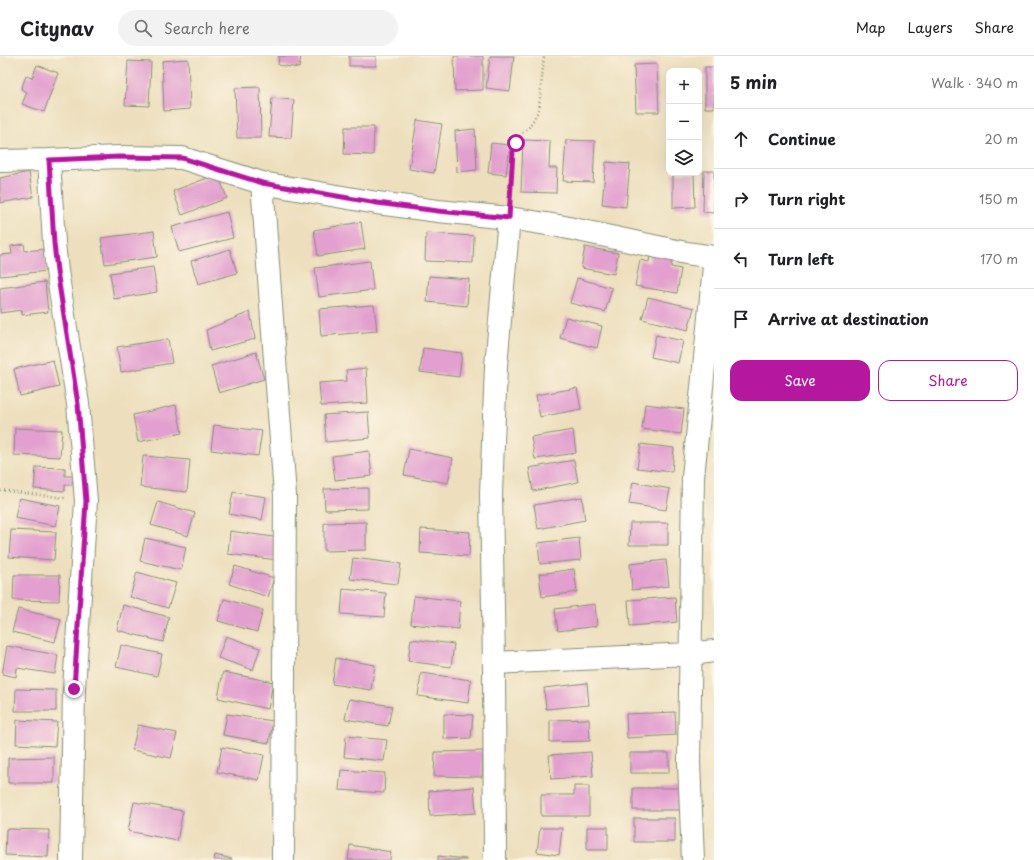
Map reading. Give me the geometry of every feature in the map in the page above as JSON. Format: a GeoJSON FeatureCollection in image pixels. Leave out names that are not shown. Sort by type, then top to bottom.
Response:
{"type":"FeatureCollection","features":[{"type":"Feature","properties":{"kind":"street"},"geometry":{"type":"LineString","coordinates":[[0,161],[119,157],[182,158],[262,183],[377,203],[509,218],[559,226],[686,253],[714,257]]}},
{"type":"Feature","properties":{"kind":"street"},"geometry":{"type":"LineString","coordinates":[[49,160],[56,264],[78,404],[86,501],[74,689],[71,860]]}},
{"type":"Feature","properties":{"kind":"street"},"geometry":{"type":"LineString","coordinates":[[262,183],[285,495],[283,860]]}},
{"type":"Feature","properties":{"kind":"street"},"geometry":{"type":"LineString","coordinates":[[495,860],[491,494],[496,366],[509,218]]}},
{"type":"Feature","properties":{"kind":"street"},"geometry":{"type":"LineString","coordinates":[[693,860],[689,763],[693,477],[714,267]]}},
{"type":"Feature","properties":{"kind":"street"},"geometry":{"type":"LineString","coordinates":[[494,663],[691,654],[714,651]]}},
{"type":"Feature","properties":{"kind":"path"},"geometry":{"type":"LineString","coordinates":[[509,218],[513,150],[522,133],[529,127],[539,109],[544,56]]}},
{"type":"Feature","properties":{"kind":"path"},"geometry":{"type":"LineString","coordinates":[[0,490],[86,501]]}},
{"type":"Feature","properties":{"kind":"building"},"geometry":{"type":"Polygon","coordinates":[[[279,56],[301,56],[299,68],[278,65],[279,56]]]}},
{"type":"Feature","properties":{"kind":"building"},"geometry":{"type":"Polygon","coordinates":[[[349,56],[376,56],[376,66],[349,66],[349,56]]]}},
{"type":"Feature","properties":{"kind":"building"},"geometry":{"type":"Polygon","coordinates":[[[454,56],[483,56],[483,90],[455,91],[454,56]]]}},
{"type":"Feature","properties":{"kind":"building"},"geometry":{"type":"Polygon","coordinates":[[[490,56],[514,56],[510,91],[486,88],[490,56]]]}},
{"type":"Feature","properties":{"kind":"building"},"geometry":{"type":"Polygon","coordinates":[[[188,59],[190,109],[164,111],[162,61],[188,59]]]}},
{"type":"Feature","properties":{"kind":"building"},"geometry":{"type":"Polygon","coordinates":[[[128,61],[151,62],[149,106],[125,105],[128,61]]]}},
{"type":"Feature","properties":{"kind":"building"},"geometry":{"type":"Polygon","coordinates":[[[657,64],[659,112],[636,112],[634,65],[657,64]]]}},
{"type":"Feature","properties":{"kind":"building"},"geometry":{"type":"Polygon","coordinates":[[[37,65],[58,73],[44,112],[22,104],[27,92],[21,89],[26,76],[32,78],[37,65]]]}},
{"type":"Feature","properties":{"kind":"building"},"geometry":{"type":"Polygon","coordinates":[[[705,67],[714,67],[714,108],[705,108],[705,67]]]}},
{"type":"Feature","properties":{"kind":"building"},"geometry":{"type":"Polygon","coordinates":[[[260,87],[261,138],[237,138],[235,88],[260,87]]]}},
{"type":"Feature","properties":{"kind":"building"},"geometry":{"type":"Polygon","coordinates":[[[272,98],[294,100],[291,138],[269,137],[272,98]]]}},
{"type":"Feature","properties":{"kind":"building"},"geometry":{"type":"Polygon","coordinates":[[[417,120],[442,124],[434,173],[409,169],[417,120]]]}},
{"type":"Feature","properties":{"kind":"building"},"geometry":{"type":"Polygon","coordinates":[[[345,127],[374,127],[373,155],[344,154],[345,127]]]}},
{"type":"Feature","properties":{"kind":"building"},"geometry":{"type":"Polygon","coordinates":[[[475,129],[477,170],[457,172],[455,131],[475,129]]]}},
{"type":"Feature","properties":{"kind":"building"},"geometry":{"type":"Polygon","coordinates":[[[523,140],[550,141],[549,168],[557,168],[556,193],[521,192],[523,140]]]}},
{"type":"Feature","properties":{"kind":"building"},"geometry":{"type":"Polygon","coordinates":[[[566,140],[595,141],[593,182],[563,181],[566,140]]]}},
{"type":"Feature","properties":{"kind":"building"},"geometry":{"type":"Polygon","coordinates":[[[491,143],[510,145],[506,175],[488,173],[491,143]]]}},
{"type":"Feature","properties":{"kind":"building"},"geometry":{"type":"Polygon","coordinates":[[[606,162],[630,164],[626,207],[602,204],[606,162]]]}},
{"type":"Feature","properties":{"kind":"building"},"geometry":{"type":"Polygon","coordinates":[[[704,171],[714,171],[714,213],[703,212],[704,171]]]}},
{"type":"Feature","properties":{"kind":"building"},"geometry":{"type":"Polygon","coordinates":[[[29,172],[33,197],[0,203],[0,178],[29,172]]]}},
{"type":"Feature","properties":{"kind":"building"},"geometry":{"type":"Polygon","coordinates":[[[218,174],[227,198],[182,215],[173,191],[218,174]]]}},
{"type":"Feature","properties":{"kind":"building"},"geometry":{"type":"Polygon","coordinates":[[[673,176],[694,176],[695,207],[673,208],[673,176]]]}},
{"type":"Feature","properties":{"kind":"building"},"geometry":{"type":"Polygon","coordinates":[[[227,212],[233,238],[179,252],[172,227],[227,212]]]}},
{"type":"Feature","properties":{"kind":"building"},"geometry":{"type":"Polygon","coordinates":[[[361,222],[365,249],[318,256],[314,230],[361,222]]]}},
{"type":"Feature","properties":{"kind":"building"},"geometry":{"type":"Polygon","coordinates":[[[154,231],[157,257],[105,264],[101,238],[154,231]]]}},
{"type":"Feature","properties":{"kind":"building"},"geometry":{"type":"Polygon","coordinates":[[[426,233],[474,236],[473,263],[425,261],[426,233]]]}},
{"type":"Feature","properties":{"kind":"building"},"geometry":{"type":"Polygon","coordinates":[[[24,244],[25,251],[44,249],[47,271],[0,276],[0,255],[12,254],[11,246],[24,244]]]}},
{"type":"Feature","properties":{"kind":"building"},"geometry":{"type":"Polygon","coordinates":[[[585,247],[618,253],[614,274],[581,268],[585,247]]]}},
{"type":"Feature","properties":{"kind":"building"},"geometry":{"type":"Polygon","coordinates":[[[230,249],[237,273],[198,284],[191,261],[230,249]]]}},
{"type":"Feature","properties":{"kind":"building"},"geometry":{"type":"Polygon","coordinates":[[[651,251],[673,254],[671,267],[681,269],[677,293],[635,286],[640,260],[649,262],[651,251]]]}},
{"type":"Feature","properties":{"kind":"building"},"geometry":{"type":"Polygon","coordinates":[[[370,261],[373,290],[319,297],[315,268],[370,261]]]}},
{"type":"Feature","properties":{"kind":"building"},"geometry":{"type":"Polygon","coordinates":[[[153,267],[157,292],[114,299],[110,273],[153,267]]]}},
{"type":"Feature","properties":{"kind":"building"},"geometry":{"type":"Polygon","coordinates":[[[429,276],[469,279],[467,306],[427,302],[429,276]]]}},
{"type":"Feature","properties":{"kind":"building"},"geometry":{"type":"Polygon","coordinates":[[[577,278],[612,288],[605,312],[570,303],[577,278]]]}},
{"type":"Feature","properties":{"kind":"building"},"geometry":{"type":"Polygon","coordinates":[[[45,282],[48,312],[22,315],[22,310],[0,313],[0,288],[45,282]]]}},
{"type":"Feature","properties":{"kind":"building"},"geometry":{"type":"Polygon","coordinates":[[[648,297],[694,308],[688,330],[642,319],[648,297]]]}},
{"type":"Feature","properties":{"kind":"building"},"geometry":{"type":"Polygon","coordinates":[[[374,305],[377,331],[321,336],[319,309],[374,305]]]}},
{"type":"Feature","properties":{"kind":"building"},"geometry":{"type":"Polygon","coordinates":[[[250,312],[255,339],[210,351],[206,330],[250,312]]]}},
{"type":"Feature","properties":{"kind":"building"},"geometry":{"type":"Polygon","coordinates":[[[566,317],[602,326],[597,348],[560,338],[566,317]]]}},
{"type":"Feature","properties":{"kind":"building"},"geometry":{"type":"Polygon","coordinates":[[[656,335],[683,341],[678,363],[651,357],[656,335]]]}},
{"type":"Feature","properties":{"kind":"building"},"geometry":{"type":"Polygon","coordinates":[[[168,339],[172,363],[121,372],[117,347],[168,339]]]}},
{"type":"Feature","properties":{"kind":"building"},"geometry":{"type":"Polygon","coordinates":[[[423,348],[462,353],[459,377],[420,372],[423,348]]]}},
{"type":"Feature","properties":{"kind":"building"},"geometry":{"type":"Polygon","coordinates":[[[256,352],[264,379],[219,393],[211,366],[256,352]]]}},
{"type":"Feature","properties":{"kind":"building"},"geometry":{"type":"Polygon","coordinates":[[[53,360],[59,387],[20,396],[14,369],[53,360]]]}},
{"type":"Feature","properties":{"kind":"building"},"geometry":{"type":"Polygon","coordinates":[[[366,368],[368,403],[321,406],[319,383],[347,381],[346,370],[366,368]]]}},
{"type":"Feature","properties":{"kind":"building"},"geometry":{"type":"Polygon","coordinates":[[[577,388],[581,409],[540,417],[536,395],[577,388]]]}},
{"type":"Feature","properties":{"kind":"building"},"geometry":{"type":"Polygon","coordinates":[[[645,404],[684,409],[681,434],[642,429],[645,404]]]}},
{"type":"Feature","properties":{"kind":"building"},"geometry":{"type":"Polygon","coordinates":[[[176,405],[182,433],[138,442],[133,415],[176,405]]]}},
{"type":"Feature","properties":{"kind":"building"},"geometry":{"type":"Polygon","coordinates":[[[368,412],[370,438],[326,442],[324,415],[368,412]]]}},
{"type":"Feature","properties":{"kind":"building"},"geometry":{"type":"Polygon","coordinates":[[[214,425],[262,431],[258,456],[211,450],[214,425]]]}},
{"type":"Feature","properties":{"kind":"building"},"geometry":{"type":"Polygon","coordinates":[[[15,428],[62,430],[60,457],[14,455],[15,428]]]}},
{"type":"Feature","properties":{"kind":"building"},"geometry":{"type":"Polygon","coordinates":[[[573,430],[576,453],[535,459],[531,437],[573,430]]]}},
{"type":"Feature","properties":{"kind":"building"},"geometry":{"type":"Polygon","coordinates":[[[641,444],[674,448],[672,472],[637,468],[641,444]]]}},
{"type":"Feature","properties":{"kind":"building"},"geometry":{"type":"Polygon","coordinates":[[[409,449],[453,458],[448,483],[404,475],[409,449]]]}},
{"type":"Feature","properties":{"kind":"building"},"geometry":{"type":"Polygon","coordinates":[[[369,451],[372,476],[335,480],[332,456],[369,451]]]}},
{"type":"Feature","properties":{"kind":"building"},"geometry":{"type":"Polygon","coordinates":[[[143,456],[190,460],[187,492],[140,487],[143,456]]]}},
{"type":"Feature","properties":{"kind":"building"},"geometry":{"type":"Polygon","coordinates":[[[574,460],[578,482],[533,491],[529,468],[574,460]]]}},
{"type":"Feature","properties":{"kind":"building"},"geometry":{"type":"Polygon","coordinates":[[[36,467],[65,468],[65,476],[73,476],[72,485],[65,485],[65,491],[34,489],[36,467]]]}},
{"type":"Feature","properties":{"kind":"building"},"geometry":{"type":"Polygon","coordinates":[[[633,482],[670,489],[666,510],[629,504],[633,482]]]}},
{"type":"Feature","properties":{"kind":"building"},"geometry":{"type":"Polygon","coordinates":[[[368,488],[368,509],[325,510],[324,489],[368,488]]]}},
{"type":"Feature","properties":{"kind":"building"},"geometry":{"type":"Polygon","coordinates":[[[233,492],[266,497],[262,520],[229,514],[233,492]]]}},
{"type":"Feature","properties":{"kind":"building"},"geometry":{"type":"Polygon","coordinates":[[[582,497],[585,520],[538,529],[534,505],[582,497]]]}},
{"type":"Feature","properties":{"kind":"building"},"geometry":{"type":"Polygon","coordinates":[[[19,498],[60,506],[56,526],[15,518],[19,498]]]}},
{"type":"Feature","properties":{"kind":"building"},"geometry":{"type":"Polygon","coordinates":[[[158,502],[195,513],[188,536],[151,525],[158,502]]]}},
{"type":"Feature","properties":{"kind":"building"},"geometry":{"type":"Polygon","coordinates":[[[366,522],[366,550],[324,551],[324,523],[366,522]]]}},
{"type":"Feature","properties":{"kind":"building"},"geometry":{"type":"Polygon","coordinates":[[[630,523],[668,523],[668,545],[629,545],[630,523]]]}},
{"type":"Feature","properties":{"kind":"building"},"geometry":{"type":"Polygon","coordinates":[[[421,529],[470,532],[469,556],[420,553],[421,529]]]}},
{"type":"Feature","properties":{"kind":"building"},"geometry":{"type":"Polygon","coordinates":[[[11,530],[56,532],[54,560],[9,557],[11,530]]]}},
{"type":"Feature","properties":{"kind":"building"},"geometry":{"type":"Polygon","coordinates":[[[230,531],[281,538],[278,560],[228,554],[230,531]]]}},
{"type":"Feature","properties":{"kind":"building"},"geometry":{"type":"Polygon","coordinates":[[[145,538],[186,547],[181,570],[140,561],[145,538]]]}},
{"type":"Feature","properties":{"kind":"building"},"geometry":{"type":"Polygon","coordinates":[[[579,538],[581,560],[540,564],[538,543],[579,538]]]}},
{"type":"Feature","properties":{"kind":"building"},"geometry":{"type":"Polygon","coordinates":[[[353,558],[401,564],[398,584],[350,579],[353,558]]]}},
{"type":"Feature","properties":{"kind":"building"},"geometry":{"type":"Polygon","coordinates":[[[666,560],[669,586],[632,590],[630,564],[666,560]]]}},
{"type":"Feature","properties":{"kind":"building"},"geometry":{"type":"Polygon","coordinates":[[[235,566],[274,578],[268,597],[229,584],[235,566]]]}},
{"type":"Feature","properties":{"kind":"building"},"geometry":{"type":"Polygon","coordinates":[[[574,569],[577,592],[542,597],[539,574],[574,569]]]}},
{"type":"Feature","properties":{"kind":"building"},"geometry":{"type":"Polygon","coordinates":[[[137,572],[176,583],[168,608],[130,597],[137,572]]]}},
{"type":"Feature","properties":{"kind":"building"},"geometry":{"type":"Polygon","coordinates":[[[14,575],[60,575],[59,601],[13,600],[14,575]]]}},
{"type":"Feature","properties":{"kind":"building"},"geometry":{"type":"Polygon","coordinates":[[[343,589],[386,593],[384,617],[341,614],[343,589]]]}},
{"type":"Feature","properties":{"kind":"building"},"geometry":{"type":"Polygon","coordinates":[[[414,596],[460,601],[458,629],[411,624],[414,596]]]}},
{"type":"Feature","properties":{"kind":"building"},"geometry":{"type":"Polygon","coordinates":[[[675,597],[677,622],[630,626],[628,600],[675,597]]]}},
{"type":"Feature","properties":{"kind":"building"},"geometry":{"type":"Polygon","coordinates":[[[224,599],[263,610],[257,632],[218,621],[224,599]]]}},
{"type":"Feature","properties":{"kind":"building"},"geometry":{"type":"Polygon","coordinates":[[[595,604],[597,626],[558,631],[555,609],[595,604]]]}},
{"type":"Feature","properties":{"kind":"building"},"geometry":{"type":"Polygon","coordinates":[[[123,605],[169,617],[163,642],[117,630],[123,605]]]}},
{"type":"Feature","properties":{"kind":"building"},"geometry":{"type":"Polygon","coordinates":[[[18,609],[61,619],[55,642],[12,632],[18,609]]]}},
{"type":"Feature","properties":{"kind":"building"},"geometry":{"type":"Polygon","coordinates":[[[226,636],[260,648],[253,670],[218,658],[226,636]]]}},
{"type":"Feature","properties":{"kind":"building"},"geometry":{"type":"Polygon","coordinates":[[[411,639],[454,644],[451,667],[408,661],[411,639]]]}},
{"type":"Feature","properties":{"kind":"building"},"geometry":{"type":"Polygon","coordinates":[[[121,645],[162,654],[157,676],[116,667],[121,645]]]}},
{"type":"Feature","properties":{"kind":"building"},"geometry":{"type":"Polygon","coordinates":[[[7,646],[58,655],[55,674],[17,668],[16,677],[2,674],[7,646]]]}},
{"type":"Feature","properties":{"kind":"building"},"geometry":{"type":"Polygon","coordinates":[[[336,658],[375,665],[371,690],[332,684],[336,658]]]}},
{"type":"Feature","properties":{"kind":"building"},"geometry":{"type":"Polygon","coordinates":[[[223,672],[273,682],[268,709],[218,698],[223,672]]]}},
{"type":"Feature","properties":{"kind":"building"},"geometry":{"type":"Polygon","coordinates":[[[421,673],[471,680],[468,703],[418,696],[421,673]]]}},
{"type":"Feature","properties":{"kind":"building"},"geometry":{"type":"Polygon","coordinates":[[[587,683],[589,705],[546,709],[544,688],[587,683]]]}},
{"type":"Feature","properties":{"kind":"building"},"geometry":{"type":"Polygon","coordinates":[[[16,689],[56,690],[56,711],[15,711],[16,689]]]}},
{"type":"Feature","properties":{"kind":"building"},"geometry":{"type":"Polygon","coordinates":[[[349,699],[392,706],[388,726],[345,719],[349,699]]]}},
{"type":"Feature","properties":{"kind":"building"},"geometry":{"type":"Polygon","coordinates":[[[675,712],[676,735],[627,738],[626,714],[675,712]]]}},
{"type":"Feature","properties":{"kind":"building"},"geometry":{"type":"Polygon","coordinates":[[[227,714],[273,721],[269,743],[223,735],[227,714]]]}},
{"type":"Feature","properties":{"kind":"building"},"geometry":{"type":"Polygon","coordinates":[[[444,714],[473,715],[471,738],[444,739],[444,714]]]}},
{"type":"Feature","properties":{"kind":"building"},"geometry":{"type":"Polygon","coordinates":[[[589,719],[590,741],[550,742],[550,720],[589,719]]]}},
{"type":"Feature","properties":{"kind":"building"},"geometry":{"type":"Polygon","coordinates":[[[17,720],[57,722],[55,746],[16,744],[17,720]]]}},
{"type":"Feature","properties":{"kind":"building"},"geometry":{"type":"Polygon","coordinates":[[[138,725],[177,733],[171,758],[132,750],[138,725]]]}},
{"type":"Feature","properties":{"kind":"building"},"geometry":{"type":"Polygon","coordinates":[[[346,736],[387,740],[384,761],[344,757],[346,736]]]}},
{"type":"Feature","properties":{"kind":"building"},"geometry":{"type":"Polygon","coordinates":[[[222,747],[264,755],[259,780],[217,772],[222,747]]]}},
{"type":"Feature","properties":{"kind":"building"},"geometry":{"type":"Polygon","coordinates":[[[483,751],[482,777],[434,776],[435,752],[483,751]]]}},
{"type":"Feature","properties":{"kind":"building"},"geometry":{"type":"Polygon","coordinates":[[[591,752],[593,776],[551,779],[549,755],[591,752]]]}},
{"type":"Feature","properties":{"kind":"building"},"geometry":{"type":"Polygon","coordinates":[[[630,753],[669,753],[669,773],[630,773],[630,753]]]}},
{"type":"Feature","properties":{"kind":"building"},"geometry":{"type":"Polygon","coordinates":[[[54,757],[54,783],[8,783],[8,758],[54,757]]]}},
{"type":"Feature","properties":{"kind":"building"},"geometry":{"type":"Polygon","coordinates":[[[341,770],[385,773],[384,793],[339,790],[341,770]]]}},
{"type":"Feature","properties":{"kind":"building"},"geometry":{"type":"Polygon","coordinates":[[[574,786],[589,786],[589,816],[541,816],[541,795],[574,795],[574,786]]]}},
{"type":"Feature","properties":{"kind":"building"},"geometry":{"type":"Polygon","coordinates":[[[474,787],[476,813],[430,816],[429,791],[474,787]]]}},
{"type":"Feature","properties":{"kind":"building"},"geometry":{"type":"Polygon","coordinates":[[[633,788],[683,788],[683,810],[633,810],[633,788]]]}},
{"type":"Feature","properties":{"kind":"building"},"geometry":{"type":"Polygon","coordinates":[[[134,802],[183,811],[177,841],[128,831],[134,802]]]}},
{"type":"Feature","properties":{"kind":"building"},"geometry":{"type":"Polygon","coordinates":[[[634,818],[675,818],[675,842],[634,842],[634,818]]]}},
{"type":"Feature","properties":{"kind":"building"},"geometry":{"type":"Polygon","coordinates":[[[587,827],[608,827],[608,850],[587,850],[587,827]]]}},
{"type":"Feature","properties":{"kind":"building"},"geometry":{"type":"Polygon","coordinates":[[[540,828],[562,828],[559,855],[537,852],[540,828]]]}},
{"type":"Feature","properties":{"kind":"building"},"geometry":{"type":"Polygon","coordinates":[[[6,829],[49,830],[48,857],[5,855],[6,829]]]}},
{"type":"Feature","properties":{"kind":"building"},"geometry":{"type":"Polygon","coordinates":[[[350,845],[391,852],[390,860],[348,860],[350,845]]]}},
{"type":"Feature","properties":{"kind":"building"},"geometry":{"type":"Polygon","coordinates":[[[215,855],[232,859],[232,860],[214,860],[215,855]]]}},
{"type":"Feature","properties":{"kind":"building"},"geometry":{"type":"Polygon","coordinates":[[[438,856],[466,859],[466,860],[438,860],[438,856]]]}},
{"type":"Feature","properties":{"kind":"route"},"geometry":{"type":"LineString","coordinates":[[74,689],[86,501],[78,404],[57,271],[49,160],[119,157],[182,158],[262,183],[377,203],[509,218],[513,150],[516,143]]}}]}
